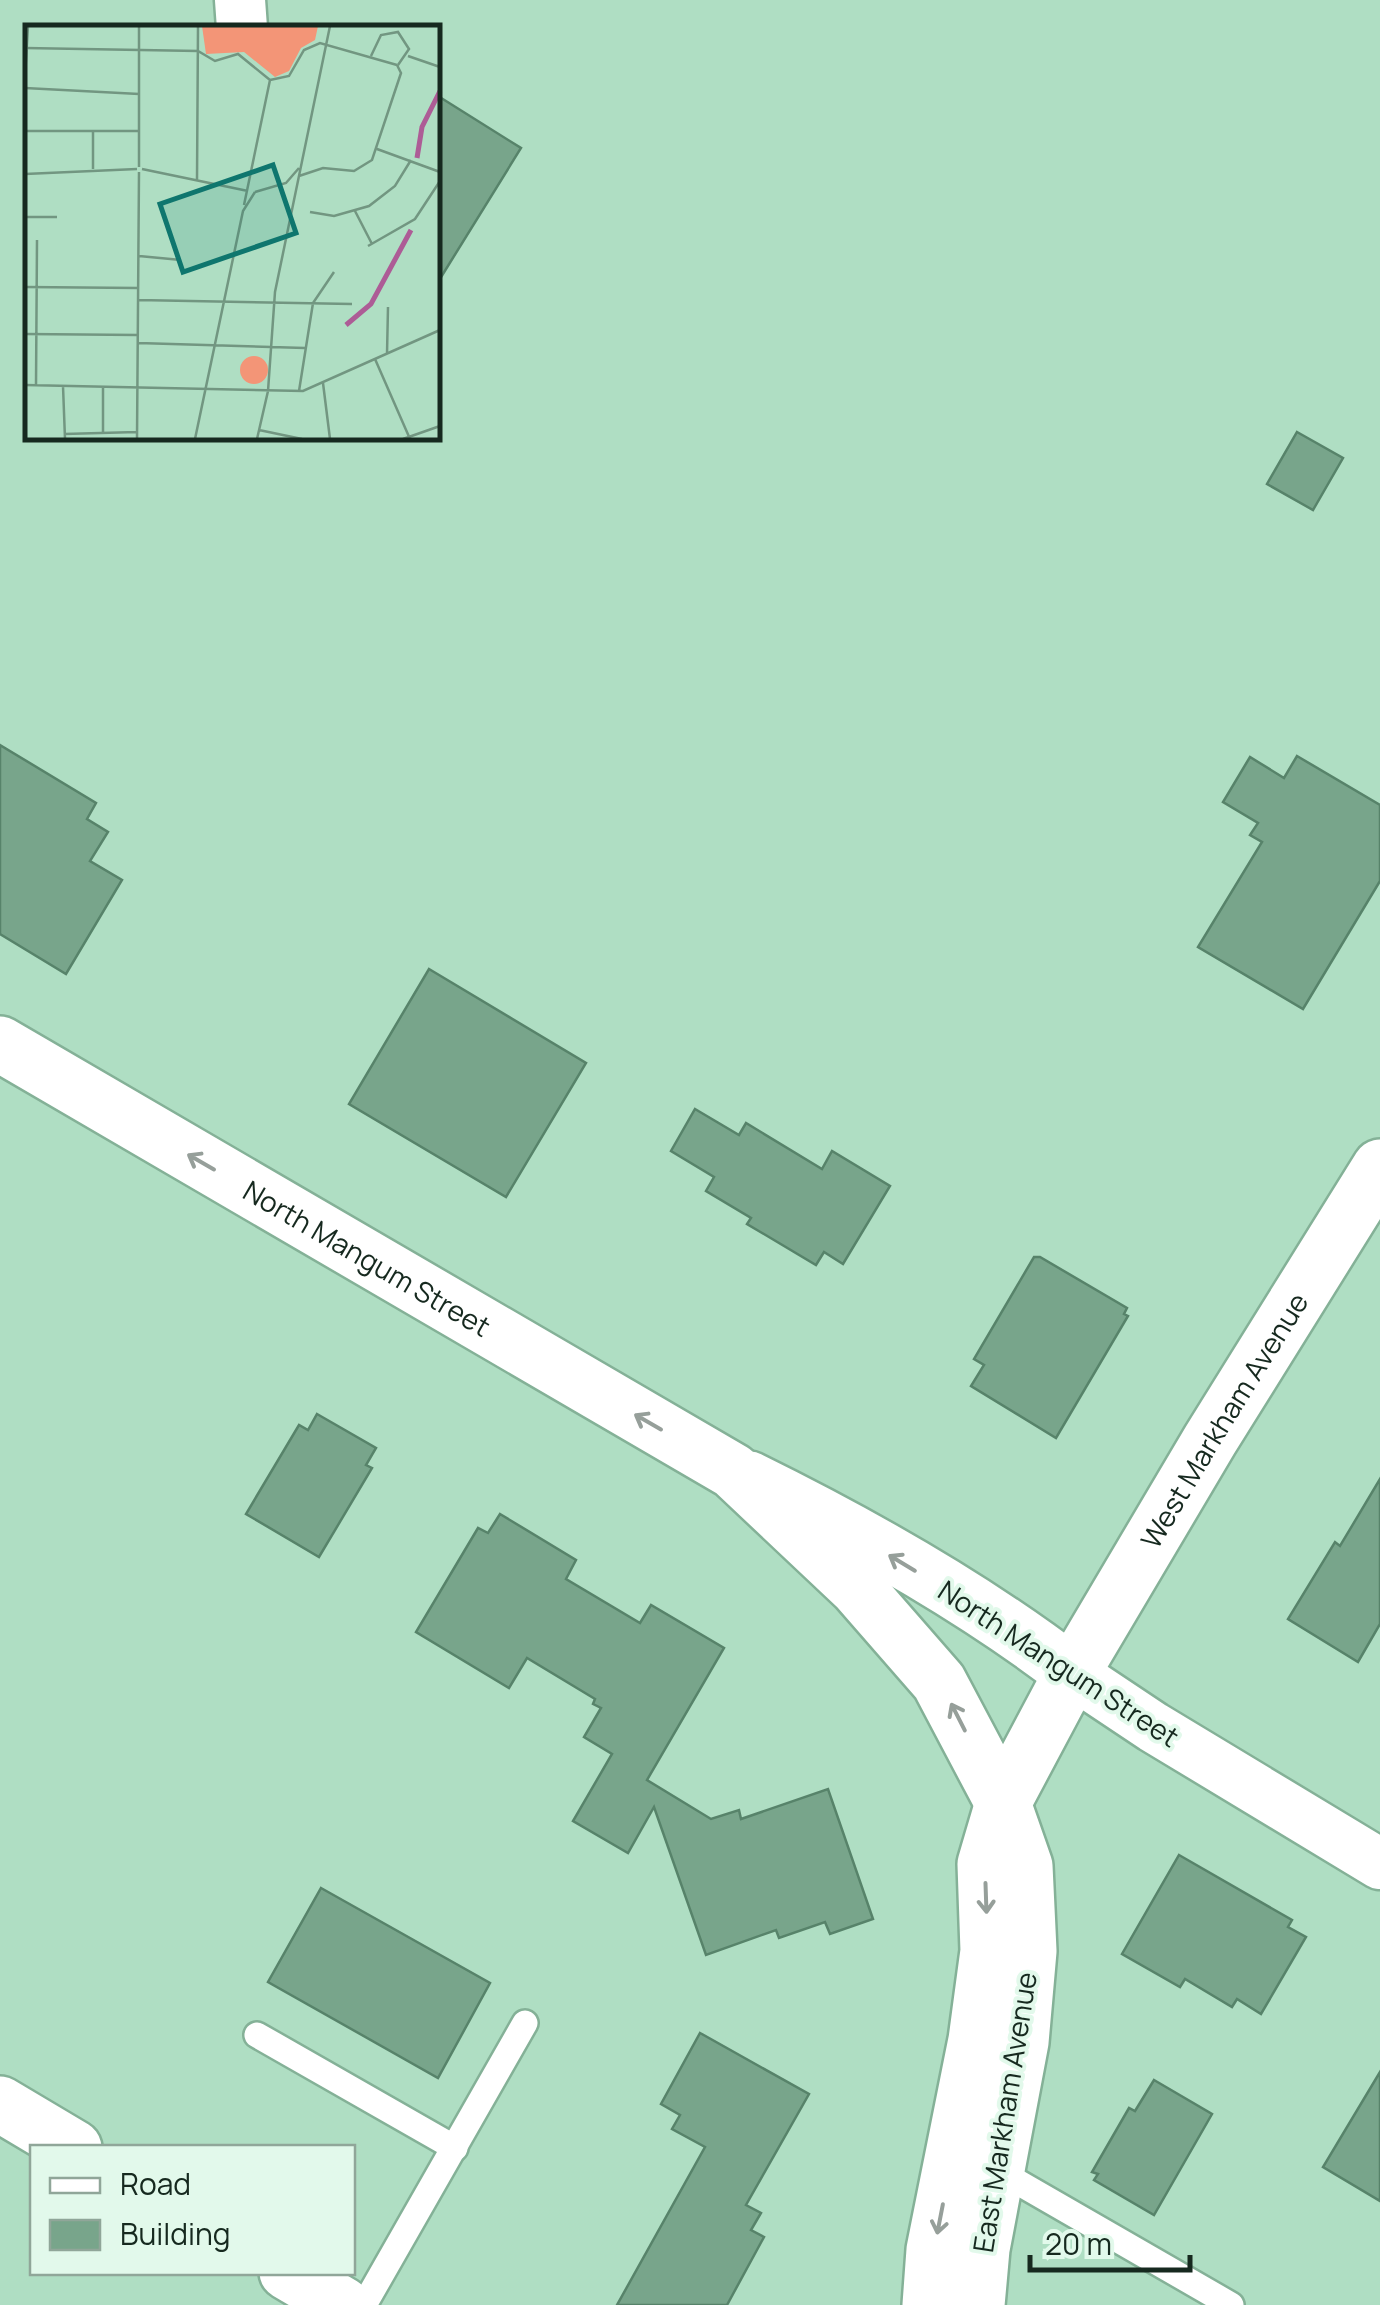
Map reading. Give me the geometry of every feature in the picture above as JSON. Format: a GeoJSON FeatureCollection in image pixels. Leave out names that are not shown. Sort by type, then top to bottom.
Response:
{"type":"FeatureCollection","features":[{"type":"Feature","properties":{"kind":"main road","name":"North Mangum Street"},"geometry":{"type":"LineString","coordinates":[[4,1046],[733,1471],[823,1515],[1021,1634],[1072,1673]]}},
{"type":"Feature","properties":{"kind":"main road","name":"West Markham Avenue"},"geometry":{"type":"LineString","coordinates":[[1072,1673],[1210,1440],[1380,1167]]}},
{"type":"Feature","properties":{"kind":"main road","name":"North Mangum Street"},"geometry":{"type":"LineString","coordinates":[[733,1471],[857,1588],[908,1643],[939,1682],[1003,1803]]}},
{"type":"Feature","properties":{"kind":"main road","name":"East Markham Avenue"},"geometry":{"type":"LineString","coordinates":[[978,2305],[982,2248],[974,2164],[976,2040],[988,1951],[985,1864],[1003,1803],[1072,1673]]}},
{"type":"Feature","properties":{"kind":"main road"},"geometry":{"type":"LineString","coordinates":[[0,2104],[69,2145]]}},
{"type":"Feature","properties":{"kind":"main road","name":"East Markham Avenue"},"geometry":{"type":"LineString","coordinates":[[930,2305],[934,2250],[974,2164]]}},
{"type":"Feature","properties":{"kind":"main road"},"geometry":{"type":"LineString","coordinates":[[292,2275],[343,2305]]}},
{"type":"Feature","properties":{"kind":"street"},"geometry":{"type":"LineString","coordinates":[[240,0],[242,25]]}},
{"type":"Feature","properties":{"kind":"street","name":"North Mangum Street"},"geometry":{"type":"LineString","coordinates":[[1072,1673],[1153,1728],[1380,1864]]}},
{"type":"Feature","properties":{"kind":"lane"},"geometry":{"type":"LineString","coordinates":[[364,2305],[525,2023]]}},
{"type":"Feature","properties":{"kind":"lane"},"geometry":{"type":"LineString","coordinates":[[257,2034],[456,2148]]}},
{"type":"Feature","properties":{"kind":"lane"},"geometry":{"type":"LineString","coordinates":[[974,2164],[1231,2305]]}},
{"type":"Feature","properties":{"kind":"building"},"geometry":{"type":"Polygon","coordinates":[[[440,97],[521,148],[440,279],[440,97]]]}},
{"type":"Feature","properties":{"kind":"building"},"geometry":{"type":"Polygon","coordinates":[[[1297,432],[1343,458],[1313,510],[1267,484],[1297,432]]]}},
{"type":"Feature","properties":{"kind":"building"},"geometry":{"type":"Polygon","coordinates":[[[0,745],[96,803],[87,819],[108,832],[90,861],[122,880],[66,974],[0,934],[0,745]]]}},
{"type":"Feature","properties":{"kind":"building"},"geometry":{"type":"Polygon","coordinates":[[[1297,756],[1380,805],[1380,881],[1303,1009],[1198,947],[1262,842],[1250,835],[1258,823],[1223,802],[1250,757],[1284,778],[1297,756]]]}},
{"type":"Feature","properties":{"kind":"building"},"geometry":{"type":"Polygon","coordinates":[[[429,969],[586,1063],[506,1197],[349,1104],[429,969]]]}},
{"type":"Feature","properties":{"kind":"building"},"geometry":{"type":"Polygon","coordinates":[[[695,1109],[739,1135],[746,1123],[822,1169],[832,1151],[890,1186],[843,1264],[824,1252],[816,1265],[747,1224],[751,1218],[706,1191],[714,1177],[671,1151],[695,1109]]]}},
{"type":"Feature","properties":{"kind":"building"},"geometry":{"type":"Polygon","coordinates":[[[1034,1257],[1127,1308],[1124,1314],[1128,1316],[1056,1438],[971,1386],[984,1365],[974,1359],[1034,1257]]]}},
{"type":"Feature","properties":{"kind":"building"},"geometry":{"type":"Polygon","coordinates":[[[317,1414],[376,1448],[366,1465],[372,1468],[319,1557],[246,1514],[299,1425],[308,1430],[317,1414]]]}},
{"type":"Feature","properties":{"kind":"building"},"geometry":{"type":"Polygon","coordinates":[[[1380,1479],[1380,1624],[1358,1662],[1288,1619],[1335,1542],[1340,1546],[1380,1479]]]}},
{"type":"Feature","properties":{"kind":"building"},"geometry":{"type":"Polygon","coordinates":[[[500,1514],[576,1560],[566,1579],[640,1623],[651,1605],[724,1648],[647,1780],[711,1819],[739,1810],[741,1819],[828,1789],[873,1919],[830,1934],[825,1922],[779,1938],[776,1930],[706,1955],[654,1807],[628,1853],[573,1821],[612,1754],[584,1737],[601,1708],[593,1704],[595,1699],[527,1658],[509,1688],[416,1632],[478,1528],[488,1533],[500,1514]]]}},
{"type":"Feature","properties":{"kind":"building"},"geometry":{"type":"Polygon","coordinates":[[[1179,1855],[1292,1920],[1288,1927],[1306,1937],[1261,2014],[1237,1999],[1232,2007],[1185,1979],[1180,1987],[1122,1954],[1179,1855]]]}},
{"type":"Feature","properties":{"kind":"building"},"geometry":{"type":"Polygon","coordinates":[[[321,1888],[490,1983],[438,2078],[268,1982],[321,1888]]]}},
{"type":"Feature","properties":{"kind":"building"},"geometry":{"type":"Polygon","coordinates":[[[700,2033],[809,2094],[746,2205],[761,2213],[751,2230],[764,2237],[727,2305],[617,2305],[705,2147],[672,2129],[680,2115],[661,2104],[700,2033]]]}},
{"type":"Feature","properties":{"kind":"building"},"geometry":{"type":"Polygon","coordinates":[[[1380,2072],[1380,2201],[1323,2167],[1380,2072]]]}},
{"type":"Feature","properties":{"kind":"building"},"geometry":{"type":"Polygon","coordinates":[[[1154,2080],[1212,2114],[1154,2215],[1094,2180],[1098,2174],[1092,2172],[1129,2108],[1135,2111],[1154,2080]]]}}]}
